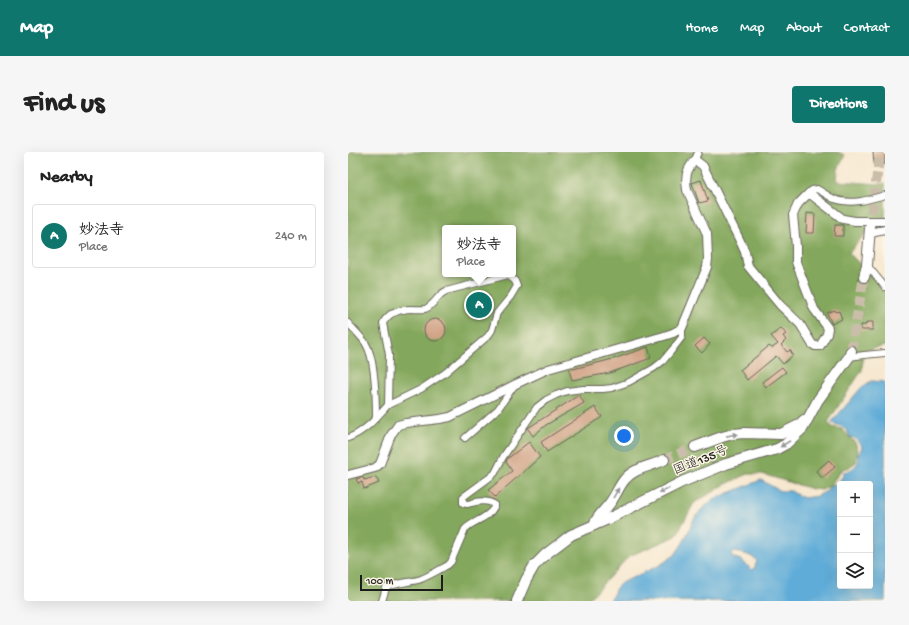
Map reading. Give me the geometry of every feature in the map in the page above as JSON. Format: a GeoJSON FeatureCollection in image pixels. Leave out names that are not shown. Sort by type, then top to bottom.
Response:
{"type":"FeatureCollection","features":[{"type":"Feature","properties":{"kind":"highway"},"geometry":{"type":"LineString","coordinates":[[864,277],[867,265],[870,230]]}},
{"type":"Feature","properties":{"kind":"highway","name":"国道135号"},"geometry":{"type":"LineString","coordinates":[[517,601],[534,566],[546,554],[571,535],[682,482],[726,464],[777,449],[786,444],[803,428],[818,400],[850,354]]}},
{"type":"Feature","properties":{"kind":"highway","name":"国道135号"},"geometry":{"type":"LineString","coordinates":[[695,447],[733,434],[781,434],[799,425],[810,415]]}},
{"type":"Feature","properties":{"kind":"highway","name":"国道135号"},"geometry":{"type":"LineString","coordinates":[[594,525],[596,519],[611,502],[624,479],[630,474],[664,460]]}},
{"type":"Feature","properties":{"kind":"street"},"geometry":{"type":"LineString","coordinates":[[382,601],[386,588],[422,578],[451,562],[465,528],[490,513],[494,507],[494,504],[489,501],[480,501],[467,504],[463,503],[463,497],[495,473],[503,457],[537,407],[546,400],[567,391],[612,388],[629,382],[654,368],[663,361],[682,337],[682,328],[707,267],[708,259],[707,234],[687,190],[686,183],[687,173],[698,152]]}},
{"type":"Feature","properties":{"kind":"street"},"geometry":{"type":"LineString","coordinates":[[695,160],[703,166],[710,179],[745,252],[748,266],[780,305],[800,324],[812,344],[815,346],[820,346],[827,334],[828,328],[814,309],[797,267],[793,216],[798,204],[812,190],[817,190],[840,201],[857,202],[885,195]]}},
{"type":"Feature","properties":{"kind":"street"},"geometry":{"type":"LineString","coordinates":[[809,193],[843,219],[855,221],[885,221]]}},
{"type":"Feature","properties":{"kind":"street"},"geometry":{"type":"LineString","coordinates":[[870,230],[885,230]]}},
{"type":"Feature","properties":{"kind":"street"},"geometry":{"type":"LineString","coordinates":[[867,265],[885,286]]}},
{"type":"Feature","properties":{"kind":"street"},"geometry":{"type":"LineString","coordinates":[[388,405],[389,355],[383,323],[385,319],[388,316],[404,309],[420,309],[430,307],[442,293],[501,277]]}},
{"type":"Feature","properties":{"kind":"street"},"geometry":{"type":"LineString","coordinates":[[348,438],[354,436],[369,425],[388,405],[421,389],[445,373],[488,336],[492,330],[497,313],[517,286],[515,281],[510,277]]}},
{"type":"Feature","properties":{"kind":"street"},"geometry":{"type":"LineString","coordinates":[[348,323],[368,348],[372,363],[376,400],[376,418]]}},
{"type":"Feature","properties":{"kind":"street"},"geometry":{"type":"LineString","coordinates":[[348,475],[375,468],[380,464],[391,435],[398,425],[450,417],[548,369],[664,336],[682,328]]}},
{"type":"Feature","properties":{"kind":"street"},"geometry":{"type":"LineString","coordinates":[[850,354],[864,355],[885,353]]}},
{"type":"Feature","properties":{"kind":"street"},"geometry":{"type":"LineString","coordinates":[[465,438],[498,409],[516,384]]}},
{"type":"Feature","properties":{"kind":"green space"},"geometry":{"type":"Polygon","coordinates":[[[348,152],[837,152],[845,155],[838,169],[837,181],[880,184],[885,183],[885,226],[870,228],[849,253],[885,290],[885,346],[863,351],[862,370],[828,422],[832,427],[842,429],[855,442],[858,450],[856,462],[848,468],[841,470],[830,486],[822,490],[812,489],[762,474],[748,474],[724,485],[694,503],[676,536],[629,556],[587,601],[348,601],[348,152]]]}},
{"type":"Feature","properties":{"kind":"water"},"geometry":{"type":"Polygon","coordinates":[[[871,381],[885,382],[885,601],[610,601],[616,588],[621,583],[660,565],[675,555],[684,541],[694,519],[702,509],[714,499],[761,480],[780,491],[791,491],[804,498],[817,496],[827,491],[830,486],[837,484],[837,589],[873,589],[873,481],[839,481],[843,476],[843,472],[852,469],[857,464],[859,458],[858,455],[862,446],[855,438],[850,437],[845,429],[832,422],[861,388],[871,381]],[[733,552],[732,557],[741,560],[752,570],[754,569],[757,561],[746,554],[733,552]]]}},
{"type":"Feature","properties":{"kind":"building"},"geometry":{"type":"Polygon","coordinates":[[[873,152],[885,152],[885,164],[874,165],[873,152]]]}},
{"type":"Feature","properties":{"kind":"building"},"geometry":{"type":"Polygon","coordinates":[[[701,180],[708,201],[699,203],[692,183],[701,180]]]}},
{"type":"Feature","properties":{"kind":"building"},"geometry":{"type":"Polygon","coordinates":[[[807,213],[815,214],[814,233],[806,233],[807,213]]]}},
{"type":"Feature","properties":{"kind":"building"},"geometry":{"type":"Polygon","coordinates":[[[835,225],[843,225],[843,236],[834,236],[835,225]]]}},
{"type":"Feature","properties":{"kind":"building"},"geometry":{"type":"Polygon","coordinates":[[[470,296],[489,296],[489,313],[470,314],[470,296]]]}},
{"type":"Feature","properties":{"kind":"building"},"geometry":{"type":"Polygon","coordinates":[[[835,310],[836,312],[839,311],[842,319],[832,324],[827,313],[835,310]]]}},
{"type":"Feature","properties":{"kind":"building"},"geometry":{"type":"Polygon","coordinates":[[[435,319],[443,322],[446,330],[443,338],[435,341],[427,338],[424,330],[427,322],[435,319]]]}},
{"type":"Feature","properties":{"kind":"building"},"geometry":{"type":"Polygon","coordinates":[[[866,322],[873,322],[873,330],[861,330],[861,325],[866,325],[866,322]]]}},
{"type":"Feature","properties":{"kind":"building"},"geometry":{"type":"Polygon","coordinates":[[[781,328],[786,334],[783,336],[786,340],[781,345],[787,352],[790,350],[793,355],[783,364],[776,356],[747,380],[740,370],[769,346],[772,348],[778,344],[771,336],[781,328]]]}},
{"type":"Feature","properties":{"kind":"building"},"geometry":{"type":"Polygon","coordinates":[[[704,338],[710,344],[702,353],[695,346],[704,338]]]}},
{"type":"Feature","properties":{"kind":"building"},"geometry":{"type":"Polygon","coordinates":[[[648,347],[651,358],[610,373],[572,380],[569,370],[613,359],[648,347]]]}},
{"type":"Feature","properties":{"kind":"building"},"geometry":{"type":"Polygon","coordinates":[[[782,367],[786,372],[766,387],[762,382],[782,367]]]}},
{"type":"Feature","properties":{"kind":"building"},"geometry":{"type":"Polygon","coordinates":[[[579,395],[584,403],[546,425],[533,436],[528,428],[579,395]]]}},
{"type":"Feature","properties":{"kind":"building"},"geometry":{"type":"Polygon","coordinates":[[[595,407],[602,417],[547,452],[541,442],[595,407]]]}},
{"type":"Feature","properties":{"kind":"building"},"geometry":{"type":"Polygon","coordinates":[[[529,442],[540,457],[495,497],[488,490],[512,471],[506,462],[507,459],[529,442]]]}},
{"type":"Feature","properties":{"kind":"building"},"geometry":{"type":"Polygon","coordinates":[[[829,460],[835,467],[822,478],[816,471],[829,460]]]}},
{"type":"Feature","properties":{"kind":"building"},"geometry":{"type":"Polygon","coordinates":[[[363,477],[364,480],[376,477],[379,483],[364,489],[362,482],[358,483],[356,479],[363,477]]]}},
{"type":"Feature","properties":{"kind":"tunnel"},"geometry":{"type":"LineString","coordinates":[[870,228],[880,152]]}},
{"type":"Feature","properties":{"kind":"tunnel"},"geometry":{"type":"LineString","coordinates":[[851,351],[864,277]]}},
{"type":"Feature","properties":{"kind":"tunnel"},"geometry":{"type":"LineString","coordinates":[[664,460],[695,447]]}},
{"type":"Feature","properties":{"kind":"place","name":"妙法寺"},"geometry":{"type":"Point","coordinates":[479,305]}}]}
